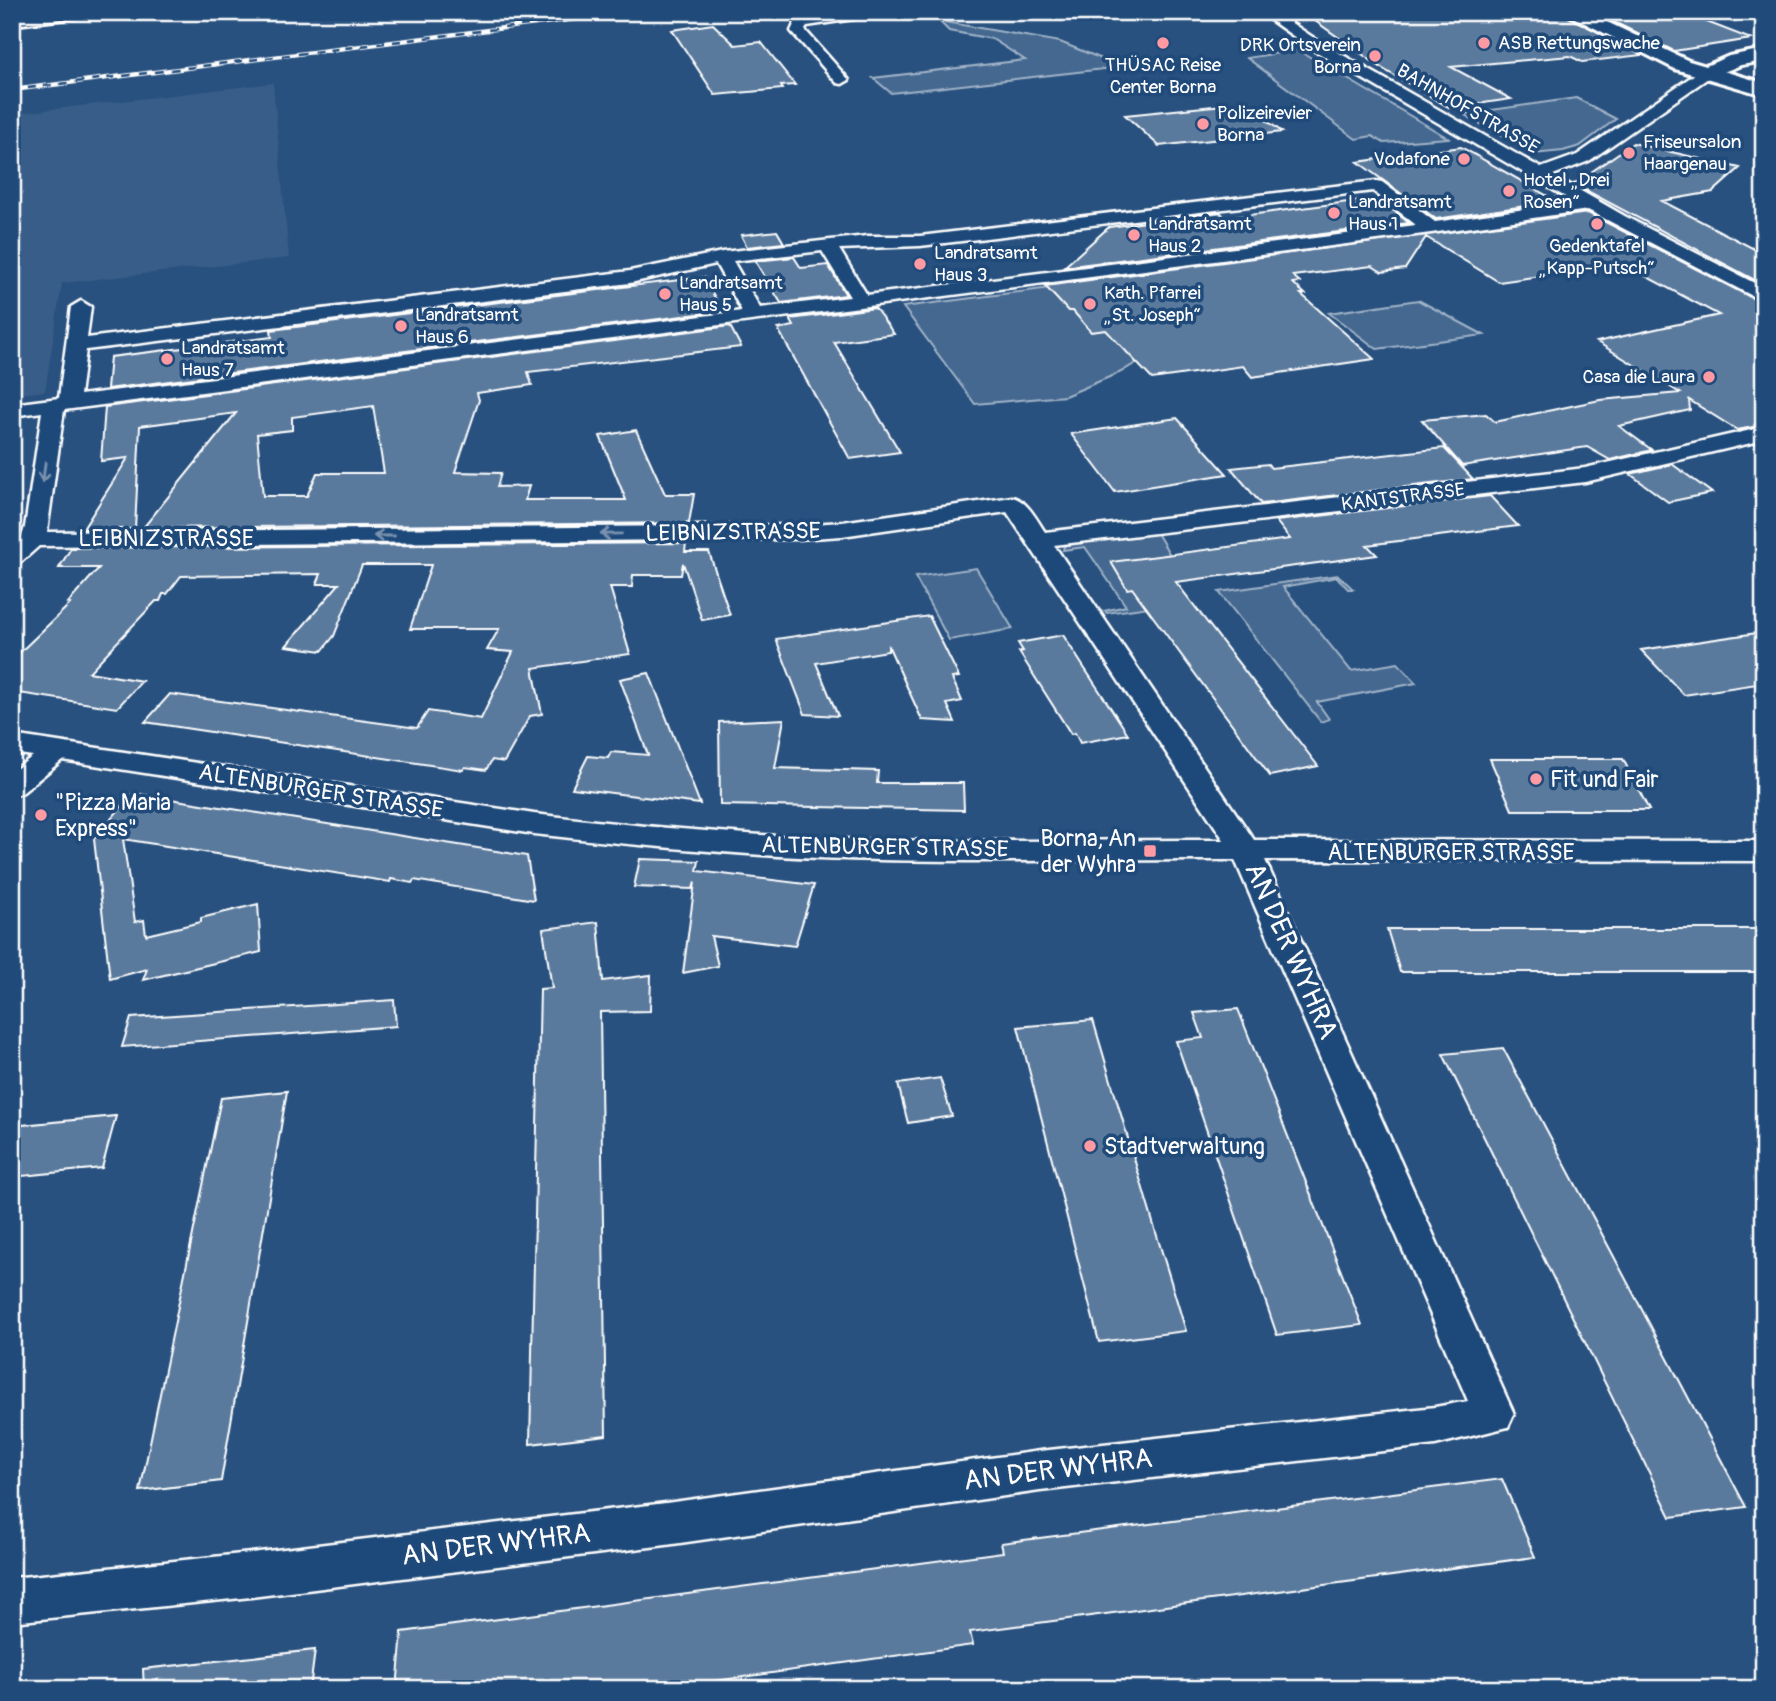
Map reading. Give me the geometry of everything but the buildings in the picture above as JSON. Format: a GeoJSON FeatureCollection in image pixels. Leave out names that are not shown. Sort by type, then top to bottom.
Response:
{"type":"FeatureCollection","features":[{"type":"Feature","properties":{"kind":"main road"},"geometry":{"type":"LineString","coordinates":[[12,20],[78,12]]}},
{"type":"Feature","properties":{"kind":"main road"},"geometry":{"type":"LineString","coordinates":[[1572,12],[1682,65],[1764,89]]}},
{"type":"Feature","properties":{"kind":"main road"},"geometry":{"type":"LineString","coordinates":[[1706,73],[1736,60],[1764,55]]}},
{"type":"Feature","properties":{"kind":"street"},"geometry":{"type":"LineString","coordinates":[[842,80],[798,31],[799,27],[810,16],[874,12]]}},
{"type":"Feature","properties":{"kind":"street","name":"BAHNHOFSTRASSE"},"geometry":{"type":"LineString","coordinates":[[1266,12],[1315,45],[1593,204],[1764,296]]}},
{"type":"Feature","properties":{"kind":"street"},"geometry":{"type":"LineString","coordinates":[[1541,174],[1583,158],[1706,73]]}},
{"type":"Feature","properties":{"kind":"street"},"geometry":{"type":"LineString","coordinates":[[76,345],[630,277],[722,257],[827,245],[948,238],[1376,186],[1431,228]]}},
{"type":"Feature","properties":{"kind":"street"},"geometry":{"type":"LineString","coordinates":[[12,410],[1431,228],[1593,204]]}},
{"type":"Feature","properties":{"kind":"street"},"geometry":{"type":"LineString","coordinates":[[827,245],[862,301]]}},
{"type":"Feature","properties":{"kind":"street"},"geometry":{"type":"LineString","coordinates":[[722,257],[754,315]]}},
{"type":"Feature","properties":{"kind":"street"},"geometry":{"type":"LineString","coordinates":[[12,557],[33,539],[37,527],[76,345],[81,307]]}},
{"type":"Feature","properties":{"kind":"street","name":"KANTSTRASSE"},"geometry":{"type":"LineString","coordinates":[[1038,540],[1585,475],[1764,433]]}},
{"type":"Feature","properties":{"kind":"street","name":"LEIBNIZSTRASSE"},"geometry":{"type":"LineString","coordinates":[[33,539],[704,533],[842,529],[1012,504],[1021,513],[1246,851]]}},
{"type":"Feature","properties":{"kind":"street","name":"ALTENBURGER STRASSE"},"geometry":{"type":"LineString","coordinates":[[12,744],[451,812],[609,833],[792,846],[1246,851],[1764,851]]}},
{"type":"Feature","properties":{"kind":"street"},"geometry":{"type":"LineString","coordinates":[[12,787],[56,751]]}},
{"type":"Feature","properties":{"kind":"street","name":"AN DER WYHRA"},"geometry":{"type":"LineString","coordinates":[[12,1600],[251,1575],[652,1526],[1040,1471],[1435,1426],[1494,1414],[1246,851]]}},
{"type":"Feature","properties":{"kind":"shaded area"},"geometry":{"type":"Polygon","coordinates":[[[939,21],[1060,42],[1122,67],[891,93],[873,78],[1025,60],[992,39],[949,31],[939,21]]]}},
{"type":"Feature","properties":{"kind":"shaded area"},"geometry":{"type":"Polygon","coordinates":[[[1298,50],[1448,138],[1384,143],[1372,136],[1356,139],[1247,58],[1298,50]]]}},
{"type":"Feature","properties":{"kind":"shaded area"},"geometry":{"type":"Polygon","coordinates":[[[273,83],[289,258],[62,283],[45,391],[12,395],[12,114],[273,83]]]}},
{"type":"Feature","properties":{"kind":"shaded area"},"geometry":{"type":"Polygon","coordinates":[[[1576,98],[1616,119],[1580,146],[1563,151],[1533,154],[1463,114],[1576,98]]]}},
{"type":"Feature","properties":{"kind":"shaded area"},"geometry":{"type":"Polygon","coordinates":[[[1135,277],[1184,333],[1121,372],[1065,396],[975,404],[903,307],[1135,277]]]}},
{"type":"Feature","properties":{"kind":"shaded area"},"geometry":{"type":"Polygon","coordinates":[[[1418,300],[1484,335],[1377,349],[1329,313],[1418,300]]]}},
{"type":"Feature","properties":{"kind":"shaded area"},"geometry":{"type":"Polygon","coordinates":[[[1157,533],[1170,555],[1164,584],[1177,603],[1107,613],[1104,611],[1126,606],[1085,547],[1063,550],[1064,546],[1075,541],[1157,533]]]}},
{"type":"Feature","properties":{"kind":"shaded area"},"geometry":{"type":"Polygon","coordinates":[[[976,568],[1013,629],[949,640],[915,577],[976,568]]]}},
{"type":"Feature","properties":{"kind":"shaded area"},"geometry":{"type":"Polygon","coordinates":[[[1338,575],[1353,589],[1348,589],[1337,577],[1283,587],[1351,671],[1398,663],[1416,683],[1317,702],[1329,719],[1321,722],[1219,592],[1338,575]]]}},
{"type":"Feature","properties":{"kind":"railway"},"geometry":{"type":"LineString","coordinates":[[12,90],[632,12]]}},
{"type":"Feature","properties":{"kind":"place","name":"THÜSAC Reise Center Borna"},"geometry":{"type":"Point","coordinates":[1163,43]}},
{"type":"Feature","properties":{"kind":"place","name":"ASB Rettungswache"},"geometry":{"type":"Point","coordinates":[1484,43]}},
{"type":"Feature","properties":{"kind":"place","name":"DRK Ortsverein Borna"},"geometry":{"type":"Point","coordinates":[1375,56]}},
{"type":"Feature","properties":{"kind":"place","name":"Polizeirevier Borna"},"geometry":{"type":"Point","coordinates":[1203,124]}},
{"type":"Feature","properties":{"kind":"place","name":"Friseursalon Haargenau"},"geometry":{"type":"Point","coordinates":[1629,153]}},
{"type":"Feature","properties":{"kind":"place","name":"Vodafone"},"geometry":{"type":"Point","coordinates":[1464,159]}},
{"type":"Feature","properties":{"kind":"place","name":"Hotel „Drei Rosen“"},"geometry":{"type":"Point","coordinates":[1509,191]}},
{"type":"Feature","properties":{"kind":"place","name":"Landratsamt Haus 1"},"geometry":{"type":"Point","coordinates":[1334,213]}},
{"type":"Feature","properties":{"kind":"place","name":"Gedenktafel „Kapp-Putsch“"},"geometry":{"type":"Point","coordinates":[1597,224]}},
{"type":"Feature","properties":{"kind":"place","name":"Landratsamt Haus 2"},"geometry":{"type":"Point","coordinates":[1134,235]}},
{"type":"Feature","properties":{"kind":"place","name":"Landratsamt Haus 3"},"geometry":{"type":"Point","coordinates":[920,264]}},
{"type":"Feature","properties":{"kind":"place","name":"Landratsamt Haus 5"},"geometry":{"type":"Point","coordinates":[665,294]}},
{"type":"Feature","properties":{"kind":"place","name":"Kath. Pfarrei „St. Joseph“"},"geometry":{"type":"Point","coordinates":[1090,304]}},
{"type":"Feature","properties":{"kind":"place","name":"Landratsamt Haus 6"},"geometry":{"type":"Point","coordinates":[401,326]}},
{"type":"Feature","properties":{"kind":"place","name":"Landratsamt Haus 7"},"geometry":{"type":"Point","coordinates":[167,359]}},
{"type":"Feature","properties":{"kind":"place","name":"Casa die Laura"},"geometry":{"type":"Point","coordinates":[1709,377]}},
{"type":"Feature","properties":{"kind":"place","name":"Fit und Fair"},"geometry":{"type":"Point","coordinates":[1536,779]}},
{"type":"Feature","properties":{"kind":"place","name":"\"Pizza Maria Express\""},"geometry":{"type":"Point","coordinates":[41,815]}},
{"type":"Feature","properties":{"kind":"place","name":"Borna, An der Wyhra"},"geometry":{"type":"Point","coordinates":[1150,851]}},
{"type":"Feature","properties":{"kind":"place","name":"Stadtverwaltung"},"geometry":{"type":"Point","coordinates":[1090,1146]}}]}
